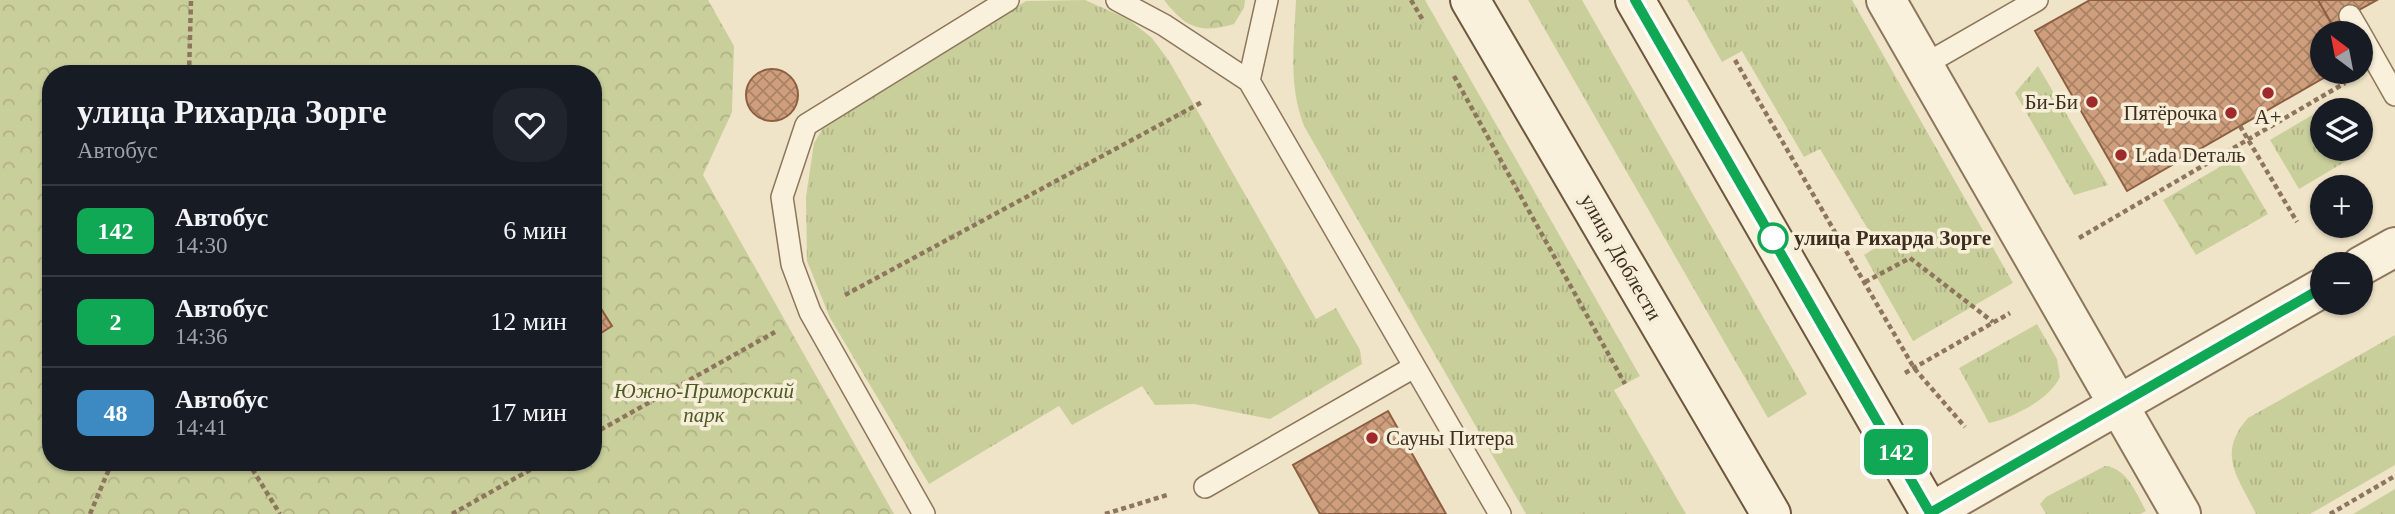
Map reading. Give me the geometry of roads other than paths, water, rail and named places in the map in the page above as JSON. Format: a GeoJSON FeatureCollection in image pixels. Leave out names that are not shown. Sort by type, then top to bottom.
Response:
{"type":"FeatureCollection","features":[{"type":"Feature","properties":{"kind":"main road","name":"улица Доблести"},"geometry":{"type":"LineString","coordinates":[[1470,0],[1771,514]]}},
{"type":"Feature","properties":{"kind":"main road"},"geometry":{"type":"LineString","coordinates":[[1635,0],[1930,514],[2310,295]]}},
{"type":"Feature","properties":{"kind":"main road"},"geometry":{"type":"LineString","coordinates":[[1886,0],[2181,514]]}},
{"type":"Feature","properties":{"kind":"main road"},"geometry":{"type":"LineString","coordinates":[[2373,259],[2395,247]]}},
{"type":"Feature","properties":{"kind":"lane"},"geometry":{"type":"LineString","coordinates":[[924,514],[810,312],[792,264],[782,197],[806,125],[1008,0]]}},
{"type":"Feature","properties":{"kind":"lane"},"geometry":{"type":"LineString","coordinates":[[1117,0],[1164,25],[1249,82],[1500,514]]}},
{"type":"Feature","properties":{"kind":"lane"},"geometry":{"type":"LineString","coordinates":[[1249,82],[1267,0]]}},
{"type":"Feature","properties":{"kind":"lane"},"geometry":{"type":"LineString","coordinates":[[1924,65],[2037,0]]}},
{"type":"Feature","properties":{"kind":"lane"},"geometry":{"type":"LineString","coordinates":[[2373,55],[2395,95]]}},
{"type":"Feature","properties":{"kind":"lane"},"geometry":{"type":"LineString","coordinates":[[1205,487],[1414,367]]}},
{"type":"Feature","properties":{"kind":"place","name":"А+"},"geometry":{"type":"Point","coordinates":[2268,93]}},
{"type":"Feature","properties":{"kind":"place","name":"Би-Би"},"geometry":{"type":"Point","coordinates":[2092,102]}},
{"type":"Feature","properties":{"kind":"place","name":"Пятёрочка"},"geometry":{"type":"Point","coordinates":[2231,113]}},
{"type":"Feature","properties":{"kind":"place","name":"Lada Dеталь"},"geometry":{"type":"Point","coordinates":[2121,155]}},
{"type":"Feature","properties":{"kind":"place","name":"улица Рихарда Зорге"},"geometry":{"type":"Point","coordinates":[1773,238]}},
{"type":"Feature","properties":{"kind":"place","name":"Сауны Питера"},"geometry":{"type":"Point","coordinates":[1372,438]}},
{"type":"Feature","properties":{"kind":"park label","name":"Южно-Приморский парк"},"geometry":{"type":"Point","coordinates":[704,403]}}]}
